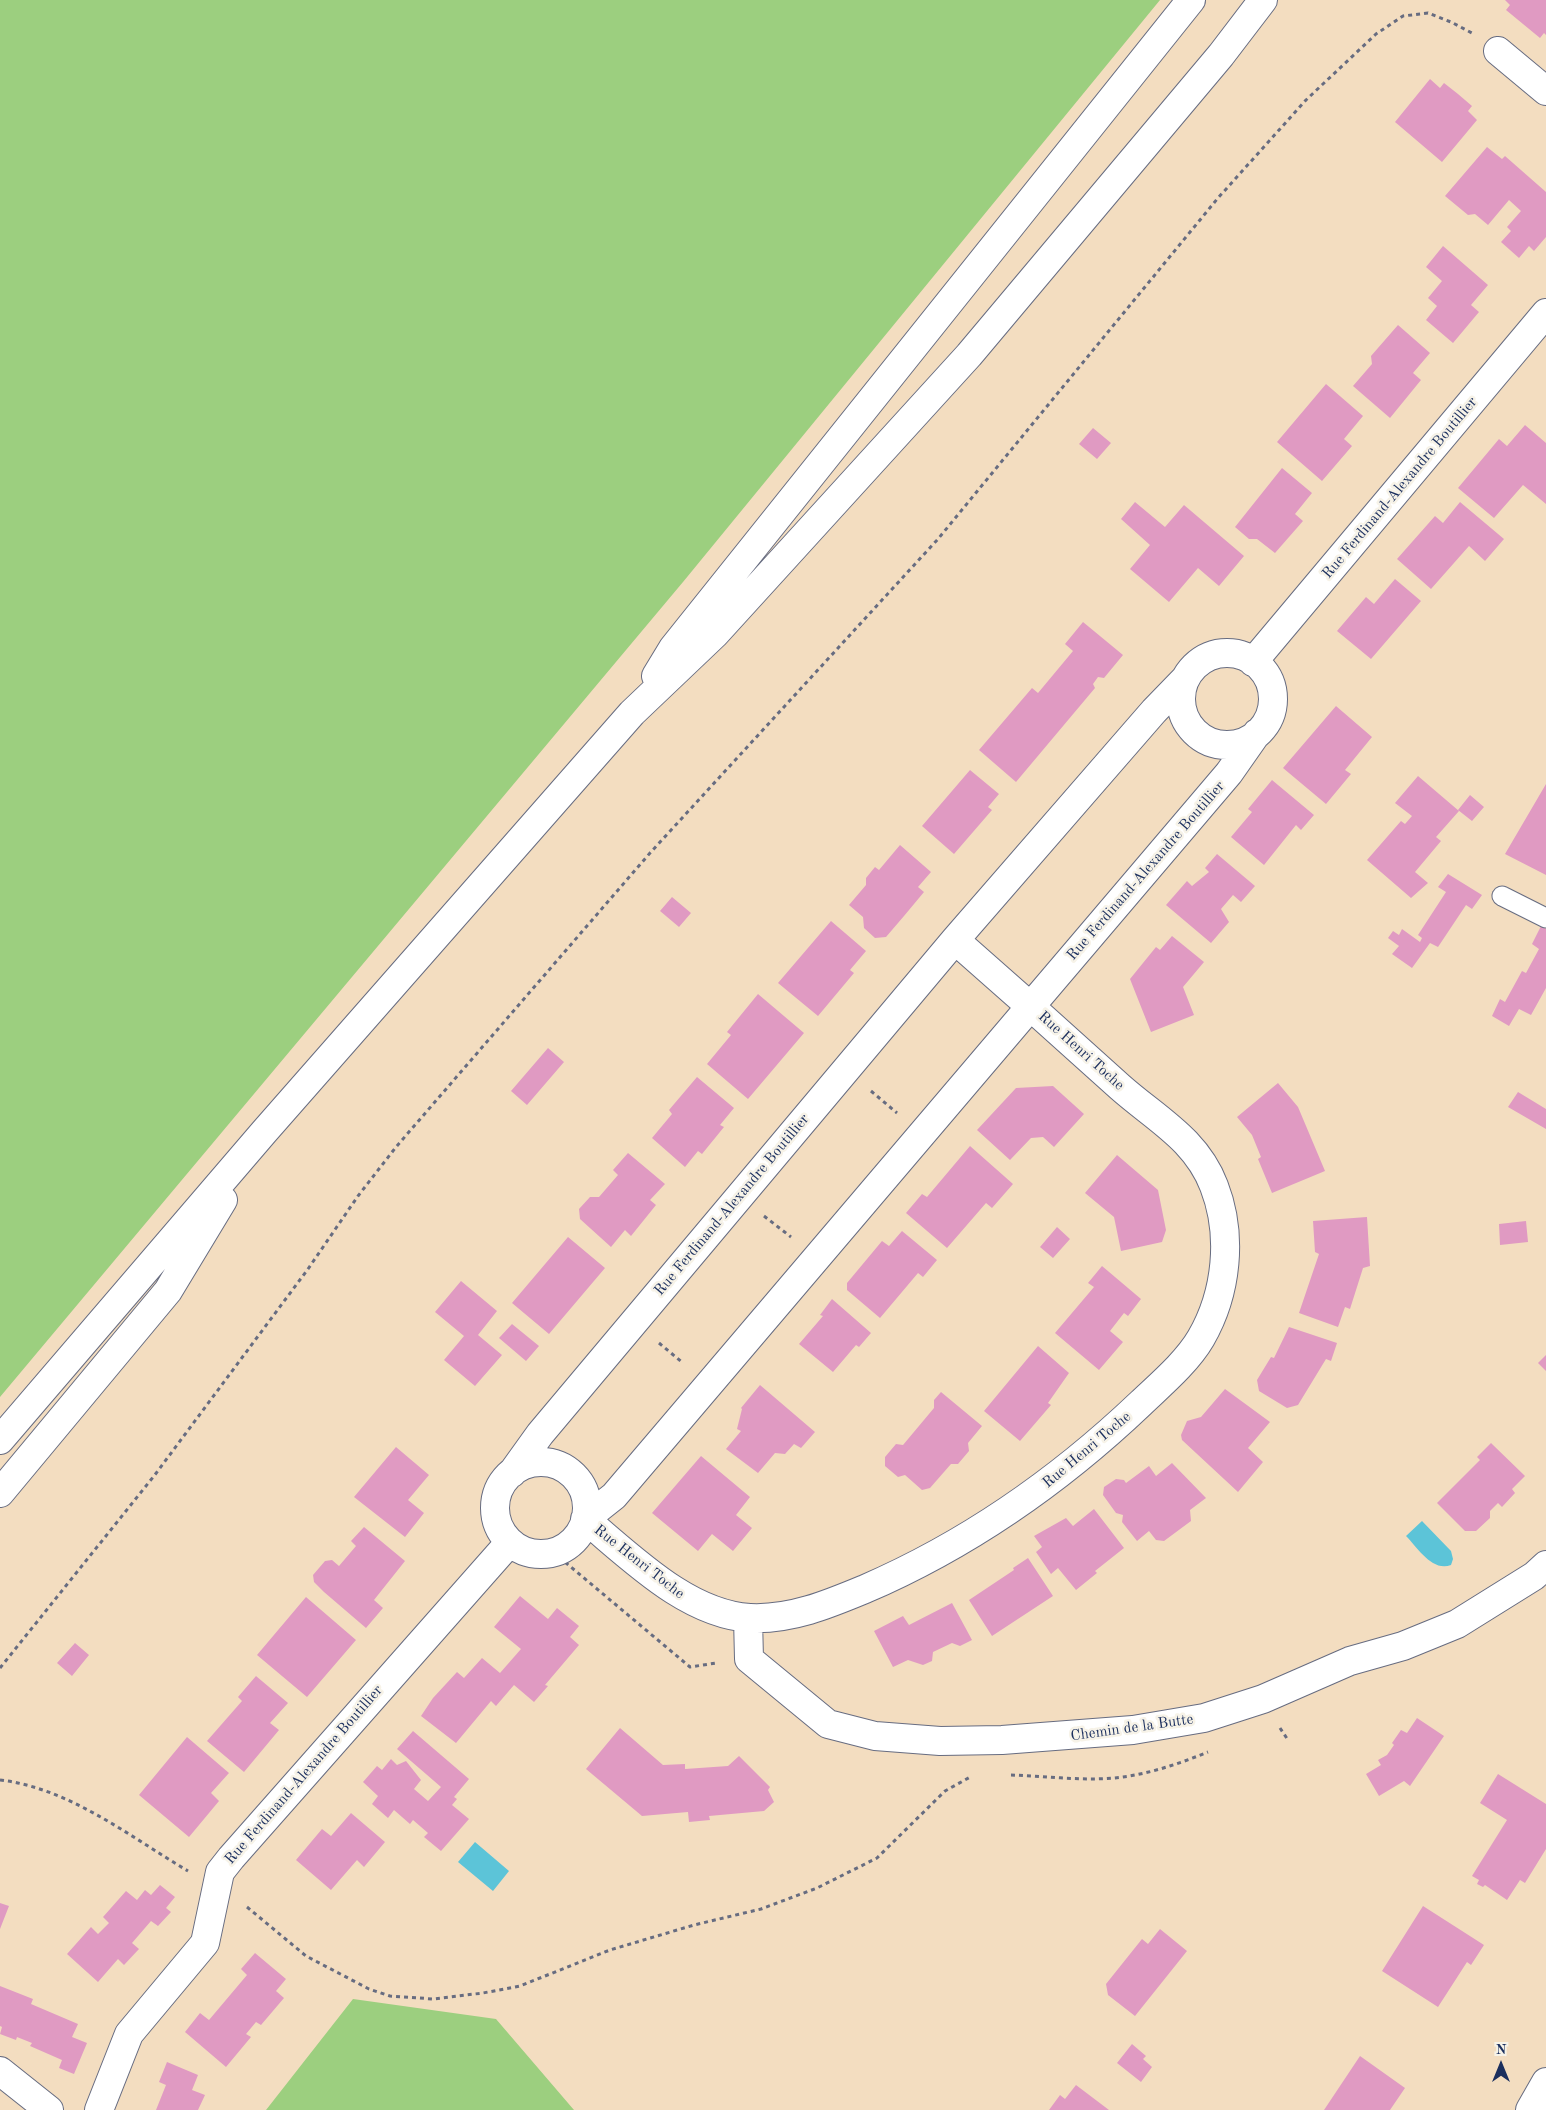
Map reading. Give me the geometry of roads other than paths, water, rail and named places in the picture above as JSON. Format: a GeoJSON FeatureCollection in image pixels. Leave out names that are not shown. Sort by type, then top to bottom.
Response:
{"type":"FeatureCollection","features":[{"type":"Feature","properties":{"kind":"street"},"geometry":{"type":"LineString","coordinates":[[632,712],[673,648],[1191,0]]}},
{"type":"Feature","properties":{"kind":"street"},"geometry":{"type":"LineString","coordinates":[[0,1440],[264,1132],[632,712],[715,634],[969,355],[1221,55],[1263,0]]}},
{"type":"Feature","properties":{"kind":"street"},"geometry":{"type":"LineString","coordinates":[[1498,51],[1546,90]]}},
{"type":"Feature","properties":{"kind":"street","name":"Rue Ferdinand-Alexandre Boutillier"},"geometry":{"type":"LineString","coordinates":[[1253,662],[1546,313]]}},
{"type":"Feature","properties":{"kind":"street"},"geometry":{"type":"LineString","coordinates":[[1235,654],[1253,662],[1268,678],[1272,697],[1270,713],[1257,733],[1244,741],[1228,744],[1213,742],[1200,735],[1188,724],[1182,709],[1181,694],[1186,678],[1198,663],[1215,655],[1235,654]]}},
{"type":"Feature","properties":{"kind":"street","name":"Rue Ferdinand-Alexandre Boutillier"},"geometry":{"type":"LineString","coordinates":[[512,1472],[540,1434],[955,940],[1154,711],[1186,678]]}},
{"type":"Feature","properties":{"kind":"street","name":"Rue Ferdinand-Alexandre Boutillier"},"geometry":{"type":"LineString","coordinates":[[585,1519],[614,1496],[1230,773],[1257,733]]}},
{"type":"Feature","properties":{"kind":"street"},"geometry":{"type":"LineString","coordinates":[[955,940],[1030,1006]]}},
{"type":"Feature","properties":{"kind":"street","name":"Rue Henri Toche"},"geometry":{"type":"LineString","coordinates":[[585,1519],[686,1599],[748,1618],[778,1617],[808,1611],[890,1578],[965,1539],[1019,1506],[1075,1464],[1165,1380],[1200,1340],[1219,1298],[1226,1251],[1225,1227],[1220,1203],[1205,1167],[1186,1142],[1129,1095],[1030,1006]]}},
{"type":"Feature","properties":{"kind":"street"},"geometry":{"type":"LineString","coordinates":[[0,1493],[168,1291],[264,1132]]}},
{"type":"Feature","properties":{"kind":"street"},"geometry":{"type":"LineString","coordinates":[[538,1462],[552,1464],[565,1469],[577,1480],[584,1494],[585,1519],[573,1540],[564,1548],[553,1552],[530,1552],[510,1542],[498,1524],[495,1505],[500,1487],[512,1472],[524,1465],[538,1462]]}},
{"type":"Feature","properties":{"kind":"street","name":"Rue Ferdinand-Alexandre Boutillier"},"geometry":{"type":"LineString","coordinates":[[99,2110],[129,2034],[204,1943],[220,1872],[510,1542]]}},
{"type":"Feature","properties":{"kind":"street","name":"Chemin de la Butte"},"geometry":{"type":"LineString","coordinates":[[748,1618],[749,1659],[828,1724],[875,1736],[940,1741],[1002,1740],[1133,1730],[1204,1718],[1264,1699],[1350,1661],[1403,1646],[1458,1624],[1534,1576],[1546,1565]]}},
{"type":"Feature","properties":{"kind":"street"},"geometry":{"type":"LineString","coordinates":[[0,2071],[49,2110]]}},
{"type":"Feature","properties":{"kind":"street"},"geometry":{"type":"LineString","coordinates":[[1530,2110],[1546,2082]]}},
{"type":"Feature","properties":{"kind":"lane"},"geometry":{"type":"LineString","coordinates":[[1502,896],[1546,918]]}},
{"type":"Feature","properties":{"kind":"water"},"geometry":{"type":"Polygon","coordinates":[[[1422,1521],[1451,1551],[1453,1559],[1451,1565],[1444,1566],[1432,1562],[1406,1536],[1422,1521]]]}},
{"type":"Feature","properties":{"kind":"water"},"geometry":{"type":"Polygon","coordinates":[[[475,1842],[509,1871],[493,1891],[458,1862],[475,1842]]]}}]}
